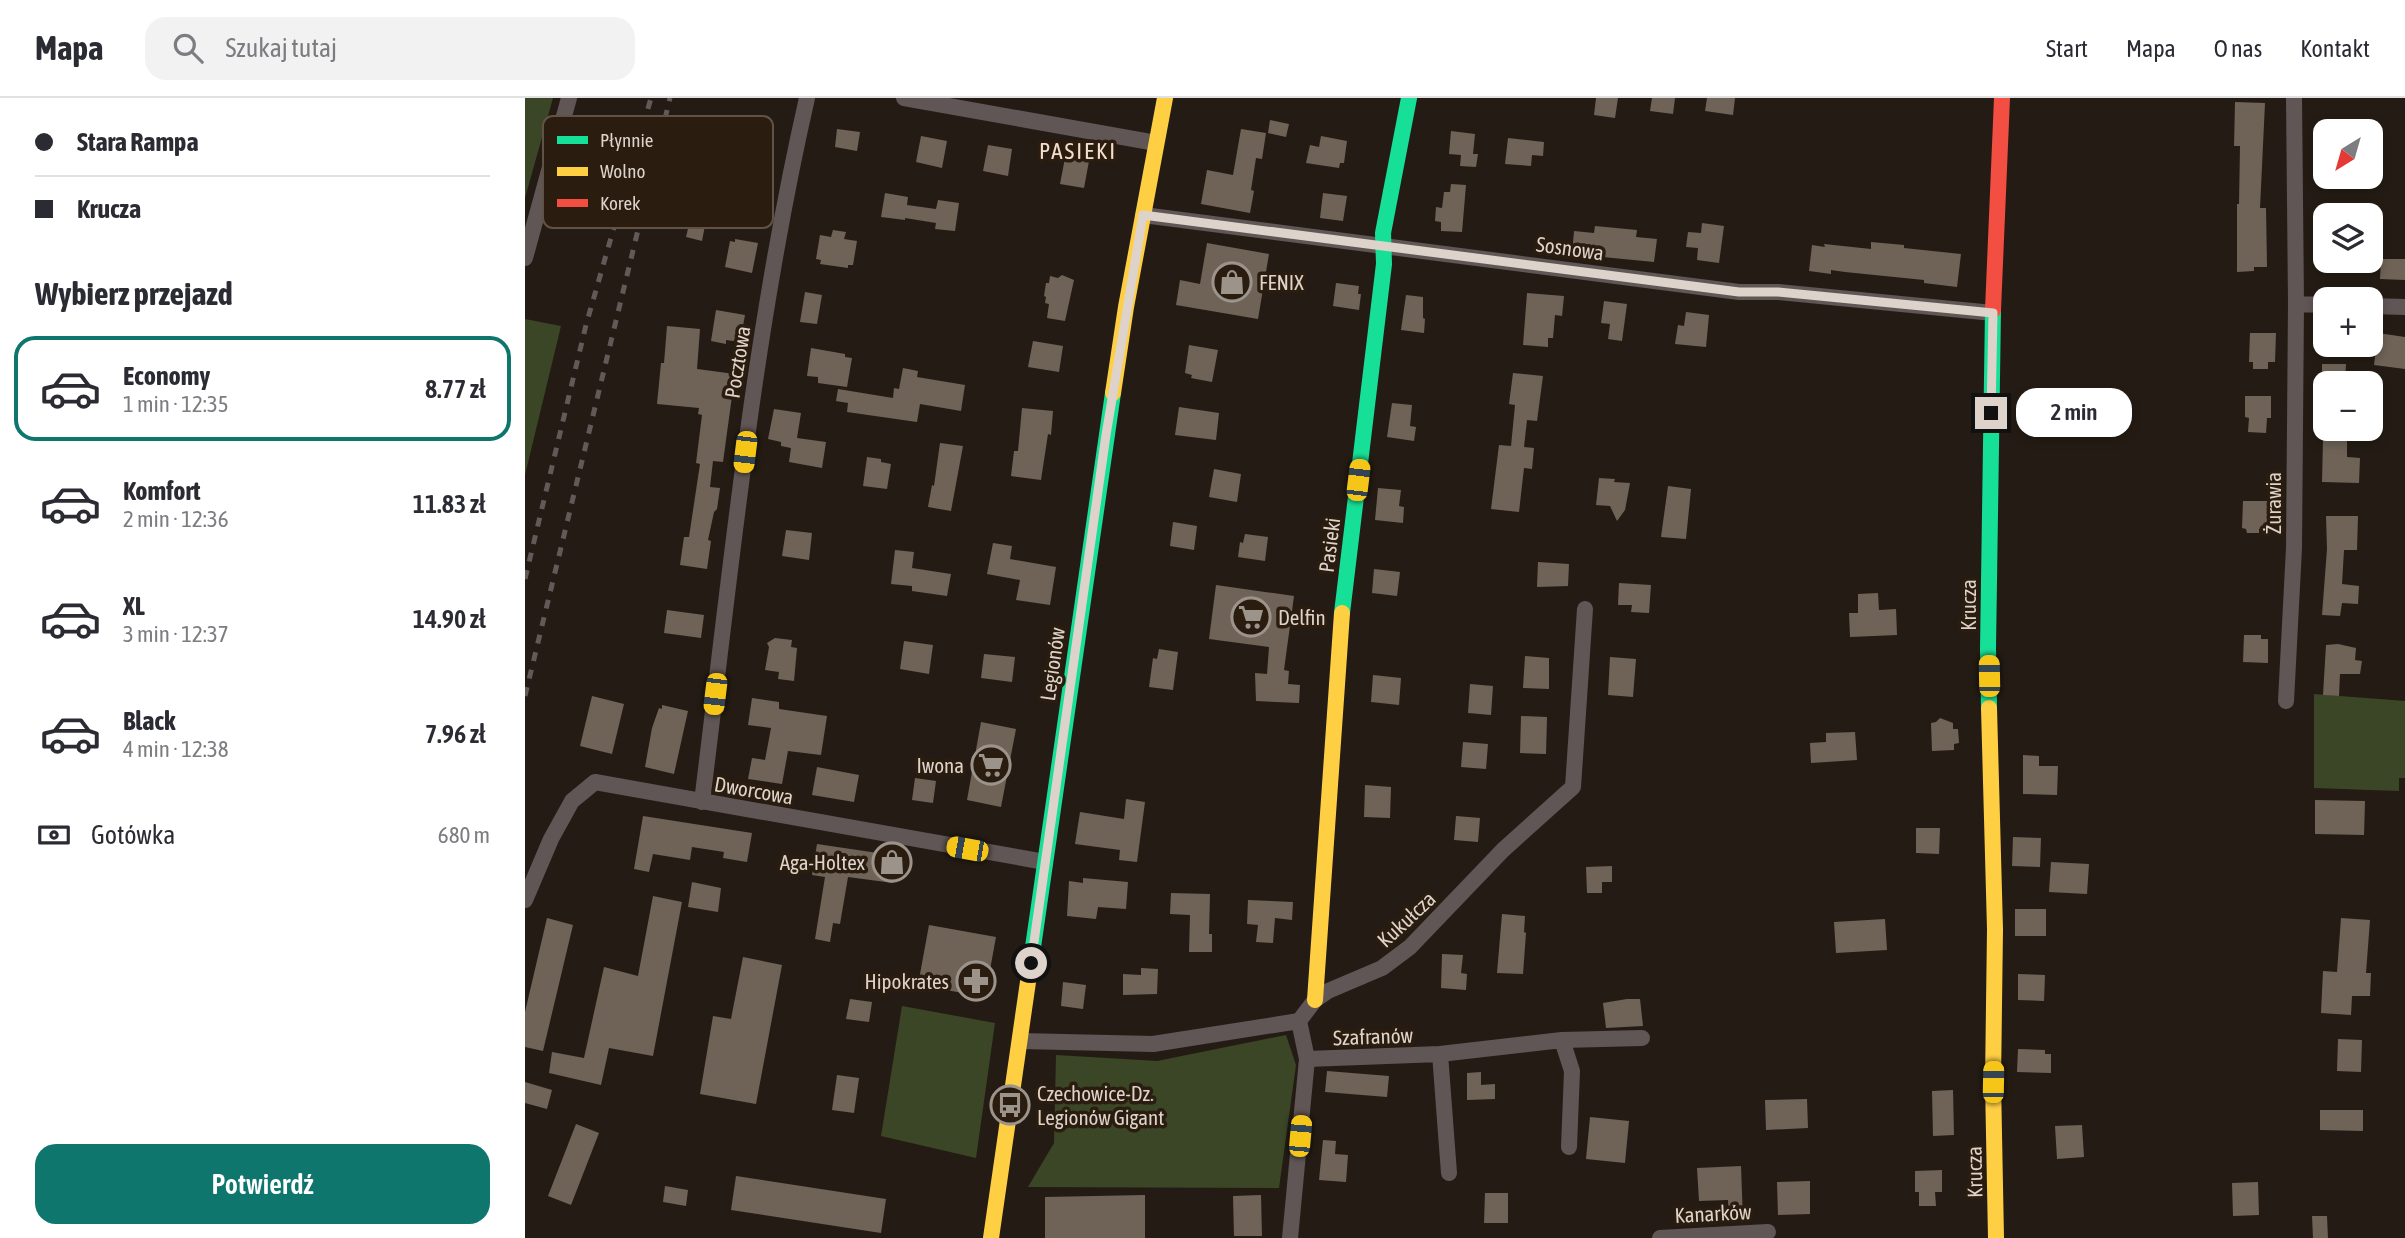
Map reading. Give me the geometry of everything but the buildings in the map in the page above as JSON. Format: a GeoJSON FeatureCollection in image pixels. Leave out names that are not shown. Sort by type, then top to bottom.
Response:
{"type":"FeatureCollection","features":[{"type":"Feature","properties":{"kind":"street"},"geometry":{"type":"LineString","coordinates":[[564,116],[569,98]]}},
{"type":"Feature","properties":{"kind":"street","name":"Pocztowa"},"geometry":{"type":"LineString","coordinates":[[702,802],[752,398],[780,226],[807,98]]}},
{"type":"Feature","properties":{"kind":"street"},"geometry":{"type":"LineString","coordinates":[[904,98],[1156,143]]}},
{"type":"Feature","properties":{"kind":"street","name":"Legionów"},"geometry":{"type":"LineString","coordinates":[[991,1238],[1106,435],[1165,98]]}},
{"type":"Feature","properties":{"kind":"street","name":"Pasieki"},"geometry":{"type":"LineString","coordinates":[[1315,1000],[1342,614],[1384,264],[1383,233],[1409,98]]}},
{"type":"Feature","properties":{"kind":"street","name":"Krucza"},"geometry":{"type":"LineString","coordinates":[[1996,1238],[1993,1082],[1995,929],[1988,649],[1993,313],[2002,98]]}},
{"type":"Feature","properties":{"kind":"street","name":"Żurawia"},"geometry":{"type":"LineString","coordinates":[[2286,701],[2294,548],[2294,98]]}},
{"type":"Feature","properties":{"kind":"street"},"geometry":{"type":"LineString","coordinates":[[525,258],[543,193]]}},
{"type":"Feature","properties":{"kind":"street","name":"Sosnowa"},"geometry":{"type":"LineString","coordinates":[[1143,215],[1739,292],[1778,292],[1993,313]]}},
{"type":"Feature","properties":{"kind":"street"},"geometry":{"type":"LineString","coordinates":[[2296,304],[2313,305]]}},
{"type":"Feature","properties":{"kind":"street"},"geometry":{"type":"LineString","coordinates":[[2383,306],[2405,307]]}},
{"type":"Feature","properties":{"kind":"street","name":"Kukułcza"},"geometry":{"type":"LineString","coordinates":[[1299,1021],[1315,1000],[1382,968],[1410,947],[1503,850],[1573,787],[1585,609]]}},
{"type":"Feature","properties":{"kind":"street","name":"Dworcowa"},"geometry":{"type":"LineString","coordinates":[[525,900],[551,839],[572,802],[595,782],[1045,862]]}},
{"type":"Feature","properties":{"kind":"street"},"geometry":{"type":"LineString","coordinates":[[1020,1041],[1153,1044],[1299,1021],[1307,1059],[1290,1238]]}},
{"type":"Feature","properties":{"kind":"street","name":"Szafranów"},"geometry":{"type":"LineString","coordinates":[[1307,1059],[1440,1054],[1562,1040],[1643,1038]]}},
{"type":"Feature","properties":{"kind":"street"},"geometry":{"type":"LineString","coordinates":[[1562,1040],[1572,1071],[1569,1147]]}},
{"type":"Feature","properties":{"kind":"street","name":"Szafranów"},"geometry":{"type":"LineString","coordinates":[[1440,1054],[1449,1173]]}},
{"type":"Feature","properties":{"kind":"street","name":"Kanarków"},"geometry":{"type":"LineString","coordinates":[[1660,1238],[1767,1232]]}},
{"type":"Feature","properties":{"kind":"green space"},"geometry":{"type":"Polygon","coordinates":[[[525,98],[553,98],[548,116],[543,116],[543,134],[525,198],[525,98]]]}},
{"type":"Feature","properties":{"kind":"green space"},"geometry":{"type":"Polygon","coordinates":[[[525,319],[561,326],[525,475],[525,319]]]}},
{"type":"Feature","properties":{"kind":"green space"},"geometry":{"type":"Polygon","coordinates":[[[2314,694],[2405,701],[2405,778],[2399,778],[2399,791],[2314,788],[2314,694]]]}},
{"type":"Feature","properties":{"kind":"green space"},"geometry":{"type":"Polygon","coordinates":[[[902,1006],[995,1023],[976,1158],[881,1136],[902,1006]]]}},
{"type":"Feature","properties":{"kind":"green space"},"geometry":{"type":"Polygon","coordinates":[[[1286,1035],[1296,1065],[1279,1188],[1028,1187],[1054,1143],[1056,1055],[1157,1061],[1286,1035]]]}},
{"type":"Feature","properties":{"kind":"railway"},"geometry":{"type":"LineString","coordinates":[[646,116],[651,98]]}},
{"type":"Feature","properties":{"kind":"railway"},"geometry":{"type":"LineString","coordinates":[[666,116],[670,98]]}},
{"type":"Feature","properties":{"kind":"railway"},"geometry":{"type":"LineString","coordinates":[[525,579],[586,325],[614,228]]}},
{"type":"Feature","properties":{"kind":"railway"},"geometry":{"type":"LineString","coordinates":[[525,696],[638,228]]}},
{"type":"Feature","properties":{"kind":"traffic: fast"},"geometry":{"type":"LineString","coordinates":[[1342,613],[1384,264],[1383,233],[1409,98]]}},
{"type":"Feature","properties":{"kind":"traffic: fast"},"geometry":{"type":"LineString","coordinates":[[1989,708],[1993,310]]}},
{"type":"Feature","properties":{"kind":"traffic: fast"},"geometry":{"type":"LineString","coordinates":[[1031,961],[1113,393]]}},
{"type":"Feature","properties":{"kind":"traffic: slow"},"geometry":{"type":"LineString","coordinates":[[1113,393],[1126,307],[1165,98]]}},
{"type":"Feature","properties":{"kind":"traffic: slow"},"geometry":{"type":"LineString","coordinates":[[1315,1000],[1342,613]]}},
{"type":"Feature","properties":{"kind":"traffic: slow"},"geometry":{"type":"LineString","coordinates":[[1989,708],[1995,929],[1993,1082],[1996,1238]]}},
{"type":"Feature","properties":{"kind":"traffic: slow"},"geometry":{"type":"LineString","coordinates":[[991,1238],[1031,961]]}},
{"type":"Feature","properties":{"kind":"traffic: jam"},"geometry":{"type":"LineString","coordinates":[[1993,310],[2002,98]]}},
{"type":"Feature","properties":{"kind":"place","name":"FENIX"},"geometry":{"type":"Point","coordinates":[1232,282]}},
{"type":"Feature","properties":{"kind":"place","name":"Delfin"},"geometry":{"type":"Point","coordinates":[1251,617]}},
{"type":"Feature","properties":{"kind":"place","name":"Iwona"},"geometry":{"type":"Point","coordinates":[991,765]}},
{"type":"Feature","properties":{"kind":"place","name":"Aga-Holtex"},"geometry":{"type":"Point","coordinates":[892,862]}},
{"type":"Feature","properties":{"kind":"place","name":"Hipokrates"},"geometry":{"type":"Point","coordinates":[976,981]}},
{"type":"Feature","properties":{"kind":"place","name":"Czechowice-Dz. Legionów Gigant"},"geometry":{"type":"Point","coordinates":[1010,1105]}},
{"type":"Feature","properties":{"kind":"district","name":"PASIEKI"},"geometry":{"type":"Point","coordinates":[1078,151]}},
{"type":"Feature","properties":{"kind":"route"},"geometry":{"type":"LineString","coordinates":[[1031,963],[1106,435],[1143,215],[1739,292],[1778,292],[1993,313],[1991,413]]}}]}
